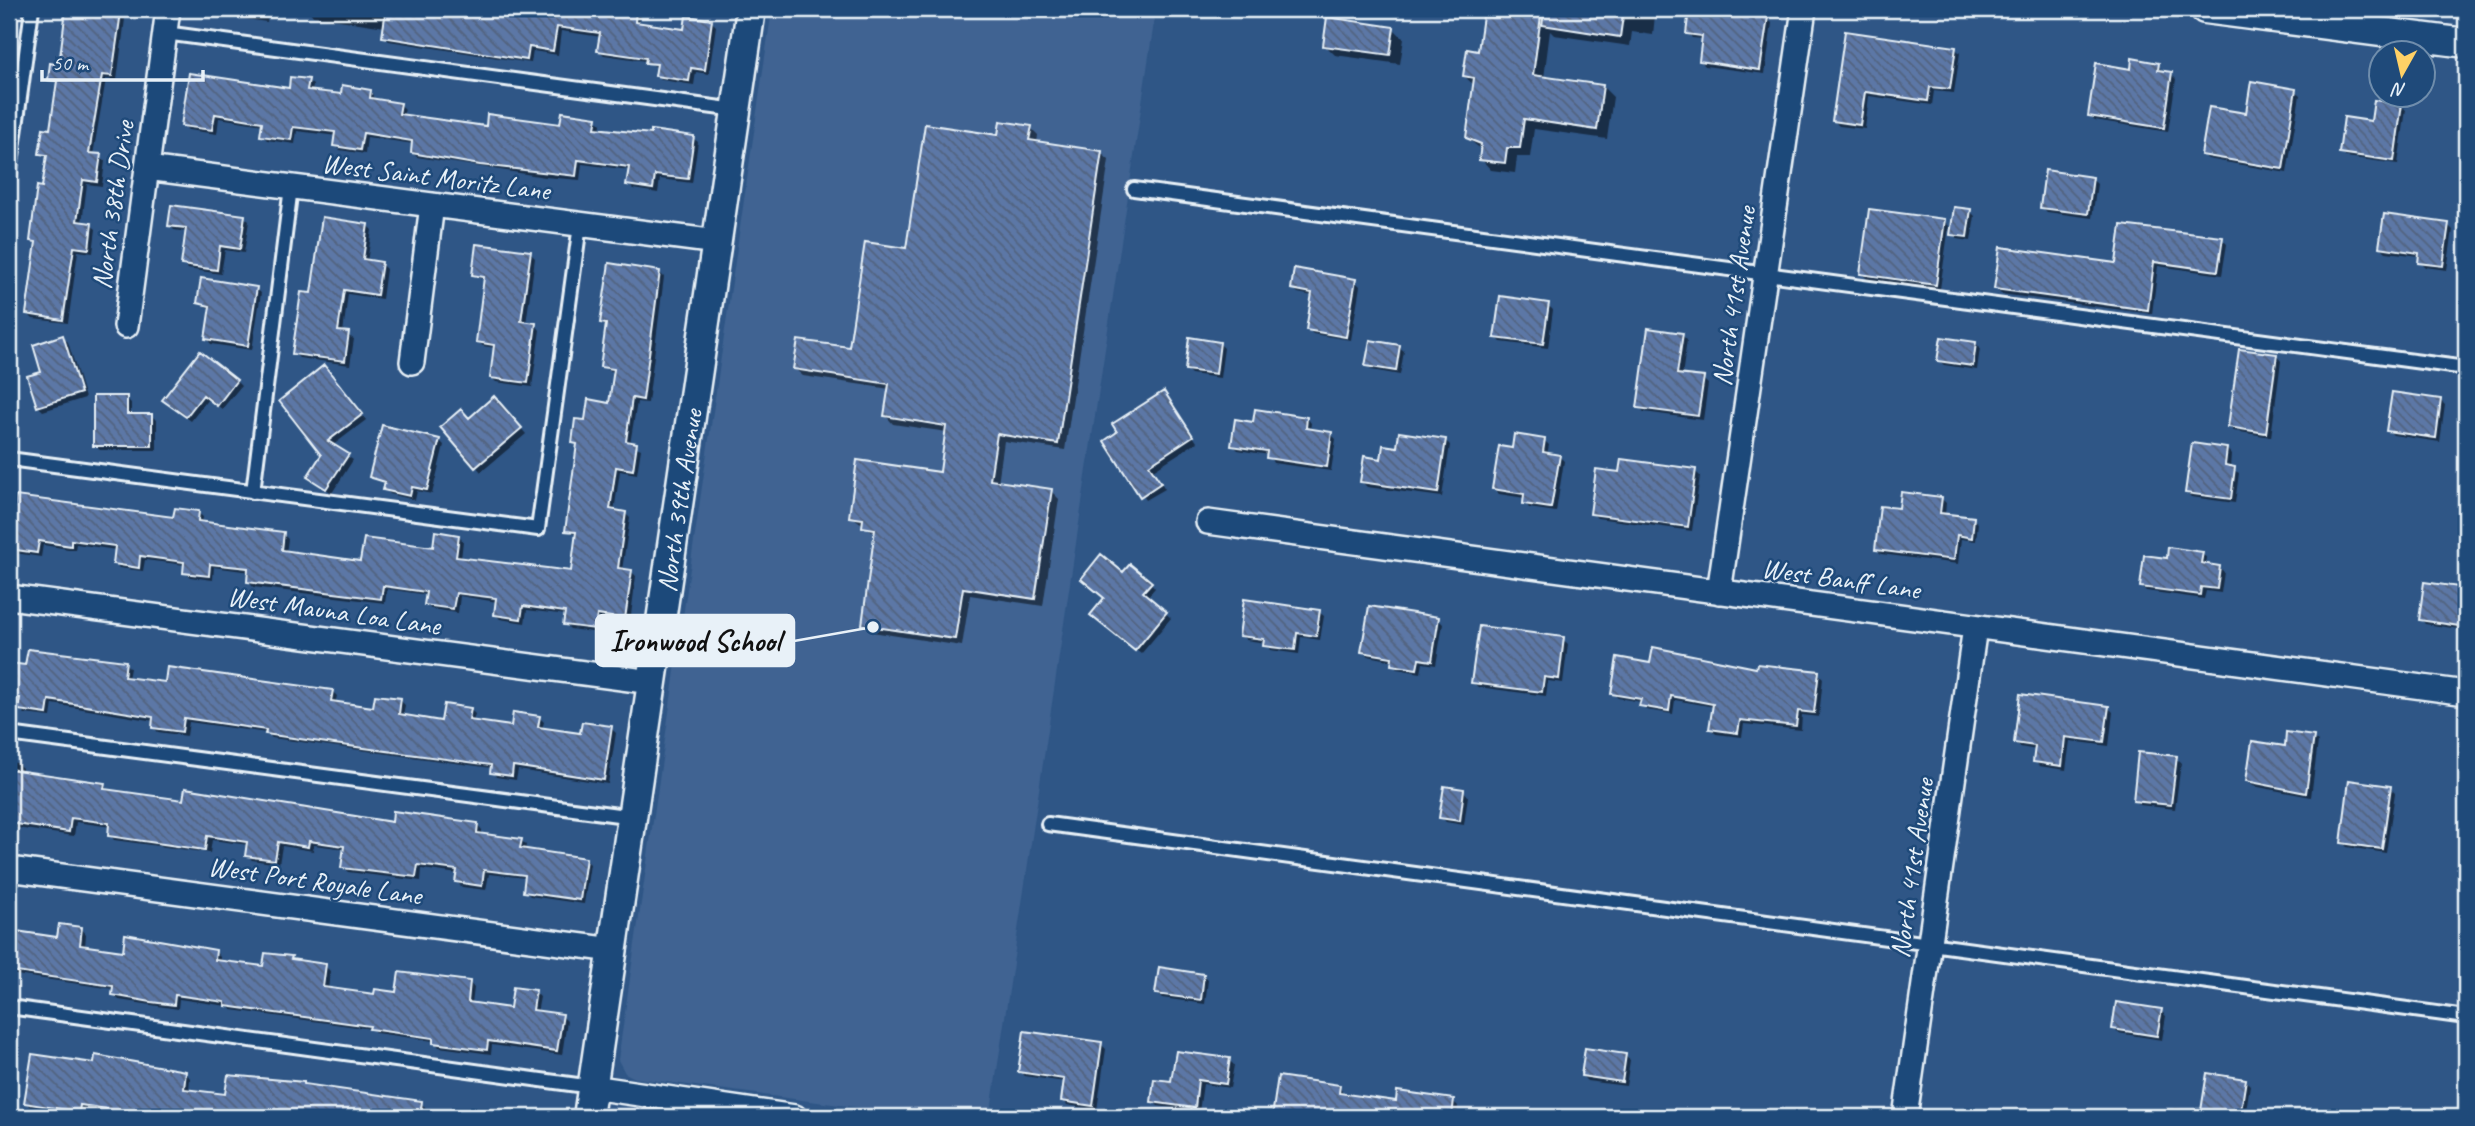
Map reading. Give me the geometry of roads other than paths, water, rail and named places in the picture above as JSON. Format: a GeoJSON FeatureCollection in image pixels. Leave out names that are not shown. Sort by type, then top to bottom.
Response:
{"type":"FeatureCollection","features":[{"type":"Feature","properties":{"kind":"street","name":"North 38th Drive"},"geometry":{"type":"LineString","coordinates":[[126,326],[168,9]]}},
{"type":"Feature","properties":{"kind":"street","name":"North 39th Avenue"},"geometry":{"type":"LineString","coordinates":[[588,1117],[751,9]]}},
{"type":"Feature","properties":{"kind":"street","name":"North 41st Avenue"},"geometry":{"type":"LineString","coordinates":[[1719,592],[1804,9]]}},
{"type":"Feature","properties":{"kind":"street"},"geometry":{"type":"LineString","coordinates":[[2205,9],[2466,43]]}},
{"type":"Feature","properties":{"kind":"street","name":"West Saint Moritz Lane"},"geometry":{"type":"LineString","coordinates":[[147,168],[717,242]]}},
{"type":"Feature","properties":{"kind":"street"},"geometry":{"type":"LineString","coordinates":[[412,362],[432,205]]}},
{"type":"Feature","properties":{"kind":"street","name":"West Banff Lane"},"geometry":{"type":"LineString","coordinates":[[1208,522],[2466,693]]}},
{"type":"Feature","properties":{"kind":"street","name":"West Mauna Loa Lane"},"geometry":{"type":"LineString","coordinates":[[9,597],[652,682]]}},
{"type":"Feature","properties":{"kind":"street","name":"North 41st Avenue"},"geometry":{"type":"LineString","coordinates":[[1905,1117],[1975,626]]}},
{"type":"Feature","properties":{"kind":"street","name":"West Port Royale Lane"},"geometry":{"type":"LineString","coordinates":[[9,869],[613,950]]}},
{"type":"Feature","properties":{"kind":"street"},"geometry":{"type":"LineString","coordinates":[[592,1087],[795,1117]]}},
{"type":"Feature","properties":{"kind":"lane"},"geometry":{"type":"LineString","coordinates":[[9,178],[32,9]]}},
{"type":"Feature","properties":{"kind":"lane"},"geometry":{"type":"LineString","coordinates":[[165,33],[736,110]]}},
{"type":"Feature","properties":{"kind":"lane"},"geometry":{"type":"LineString","coordinates":[[253,492],[291,187]]}},
{"type":"Feature","properties":{"kind":"lane"},"geometry":{"type":"LineString","coordinates":[[1134,189],[2466,368]]}},
{"type":"Feature","properties":{"kind":"lane"},"geometry":{"type":"LineString","coordinates":[[9,459],[538,529],[580,225]]}},
{"type":"Feature","properties":{"kind":"lane"},"geometry":{"type":"LineString","coordinates":[[9,734],[634,817]]}},
{"type":"Feature","properties":{"kind":"lane"},"geometry":{"type":"LineString","coordinates":[[1048,824],[2466,1017]]}},
{"type":"Feature","properties":{"kind":"lane"},"geometry":{"type":"LineString","coordinates":[[9,1007],[592,1087]]}},
{"type":"Feature","properties":{"kind":"place","name":"Ironwood School"},"geometry":{"type":"Point","coordinates":[873,627]}}]}
